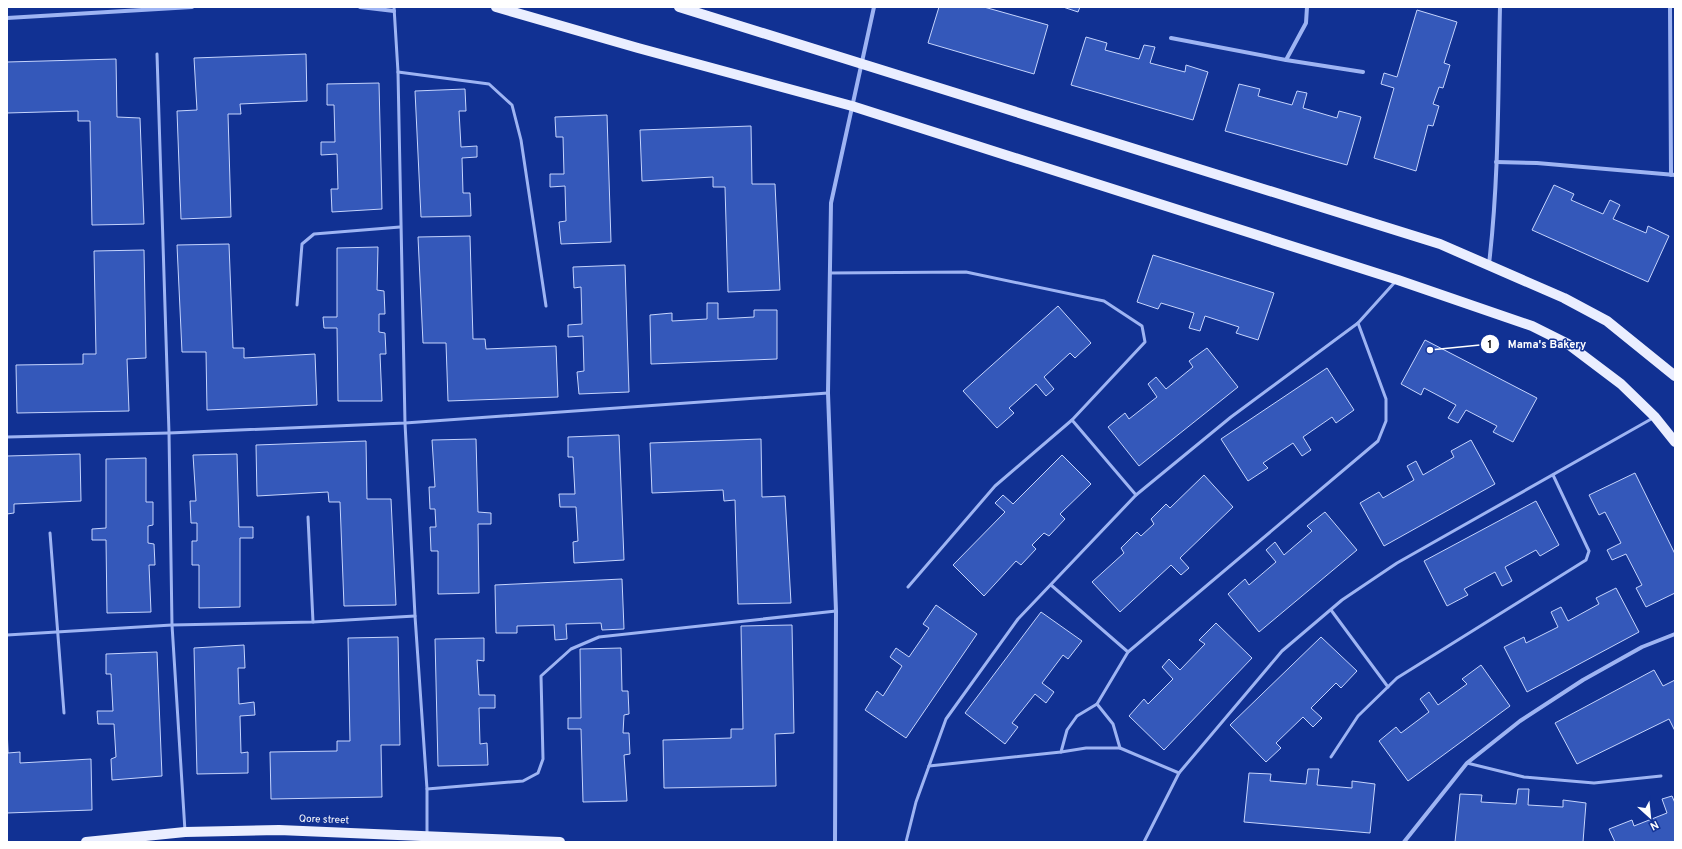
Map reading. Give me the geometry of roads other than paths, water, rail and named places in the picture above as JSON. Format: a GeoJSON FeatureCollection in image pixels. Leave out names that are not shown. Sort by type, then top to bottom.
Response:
{"type":"FeatureCollection","features":[{"type":"Feature","properties":{"kind":"main road"},"geometry":{"type":"LineString","coordinates":[[496,7],[638,48],[852,106],[1398,280],[1532,326],[1568,344],[1620,384],[1654,417],[1675,442]]}},
{"type":"Feature","properties":{"kind":"main road"},"geometry":{"type":"LineString","coordinates":[[679,7],[1440,244],[1564,298],[1607,321],[1675,376]]}},
{"type":"Feature","properties":{"kind":"main road","name":"Qore street"},"geometry":{"type":"LineString","coordinates":[[86,842],[185,832],[279,830],[560,842]]}},
{"type":"Feature","properties":{"kind":"street"},"geometry":{"type":"LineString","coordinates":[[7,18],[192,7]]}},
{"type":"Feature","properties":{"kind":"street"},"geometry":{"type":"LineString","coordinates":[[360,7],[394,9]]}},
{"type":"Feature","properties":{"kind":"street"},"geometry":{"type":"LineString","coordinates":[[835,842],[836,612],[828,393],[831,203],[874,7]]}},
{"type":"Feature","properties":{"kind":"street"},"geometry":{"type":"LineString","coordinates":[[1286,60],[1306,23],[1307,7]]}},
{"type":"Feature","properties":{"kind":"street"},"geometry":{"type":"LineString","coordinates":[[1488,265],[1494,222],[1500,7]]}},
{"type":"Feature","properties":{"kind":"street"},"geometry":{"type":"LineString","coordinates":[[1496,162],[1537,163],[1673,175],[1670,7]]}},
{"type":"Feature","properties":{"kind":"street"},"geometry":{"type":"LineString","coordinates":[[1171,38],[1286,60],[1363,72]]}},
{"type":"Feature","properties":{"kind":"street"},"geometry":{"type":"LineString","coordinates":[[1404,842],[1467,762],[1520,721],[1583,680],[1642,647],[1675,634]]}},
{"type":"Feature","properties":{"kind":"lane"},"geometry":{"type":"LineString","coordinates":[[394,9],[398,72],[405,423],[415,616],[427,789],[427,836]]}},
{"type":"Feature","properties":{"kind":"lane"},"geometry":{"type":"LineString","coordinates":[[157,54],[169,433],[172,625],[185,832]]}},
{"type":"Feature","properties":{"kind":"lane"},"geometry":{"type":"LineString","coordinates":[[398,72],[489,84],[512,105],[521,140],[546,306]]}},
{"type":"Feature","properties":{"kind":"lane"},"geometry":{"type":"LineString","coordinates":[[297,304],[302,244],[314,234],[400,227]]}},
{"type":"Feature","properties":{"kind":"lane"},"geometry":{"type":"LineString","coordinates":[[830,273],[966,272],[1104,301],[1142,326],[1145,342],[1072,420],[995,486],[908,587]]}},
{"type":"Feature","properties":{"kind":"lane"},"geometry":{"type":"LineString","coordinates":[[906,842],[916,802],[946,719],[1018,619],[1136,495],[1231,417],[1358,323],[1398,280]]}},
{"type":"Feature","properties":{"kind":"lane"},"geometry":{"type":"LineString","coordinates":[[1061,752],[1067,730],[1077,716],[1097,704],[1128,652],[1196,593],[1378,441],[1386,422],[1386,399],[1358,323]]}},
{"type":"Feature","properties":{"kind":"lane"},"geometry":{"type":"LineString","coordinates":[[7,437],[169,433],[405,423],[828,393]]}},
{"type":"Feature","properties":{"kind":"lane"},"geometry":{"type":"LineString","coordinates":[[1144,842],[1179,773],[1282,651],[1342,600],[1397,563],[1654,417]]}},
{"type":"Feature","properties":{"kind":"lane"},"geometry":{"type":"LineString","coordinates":[[1072,420],[1136,495]]}},
{"type":"Feature","properties":{"kind":"lane"},"geometry":{"type":"LineString","coordinates":[[1331,758],[1358,716],[1397,678],[1586,560],[1589,551],[1552,475]]}},
{"type":"Feature","properties":{"kind":"lane"},"geometry":{"type":"LineString","coordinates":[[308,517],[313,622]]}},
{"type":"Feature","properties":{"kind":"lane"},"geometry":{"type":"LineString","coordinates":[[50,533],[64,713]]}},
{"type":"Feature","properties":{"kind":"lane"},"geometry":{"type":"LineString","coordinates":[[1051,585],[1128,652]]}},
{"type":"Feature","properties":{"kind":"lane"},"geometry":{"type":"LineString","coordinates":[[1331,610],[1388,687]]}},
{"type":"Feature","properties":{"kind":"lane"},"geometry":{"type":"LineString","coordinates":[[427,789],[523,781],[538,773],[543,759],[541,676],[572,649],[600,637],[836,612]]}},
{"type":"Feature","properties":{"kind":"lane"},"geometry":{"type":"LineString","coordinates":[[7,635],[172,625],[313,622],[415,616]]}},
{"type":"Feature","properties":{"kind":"lane"},"geometry":{"type":"LineString","coordinates":[[1097,704],[1113,724],[1120,748]]}},
{"type":"Feature","properties":{"kind":"lane"},"geometry":{"type":"LineString","coordinates":[[929,766],[1086,748],[1120,748],[1179,773]]}},
{"type":"Feature","properties":{"kind":"lane"},"geometry":{"type":"LineString","coordinates":[[1467,762],[1524,777],[1594,783],[1661,776]]}},
{"type":"Feature","properties":{"kind":"place","name":"Mama's Bakery"},"geometry":{"type":"Point","coordinates":[1430,350]}}]}
